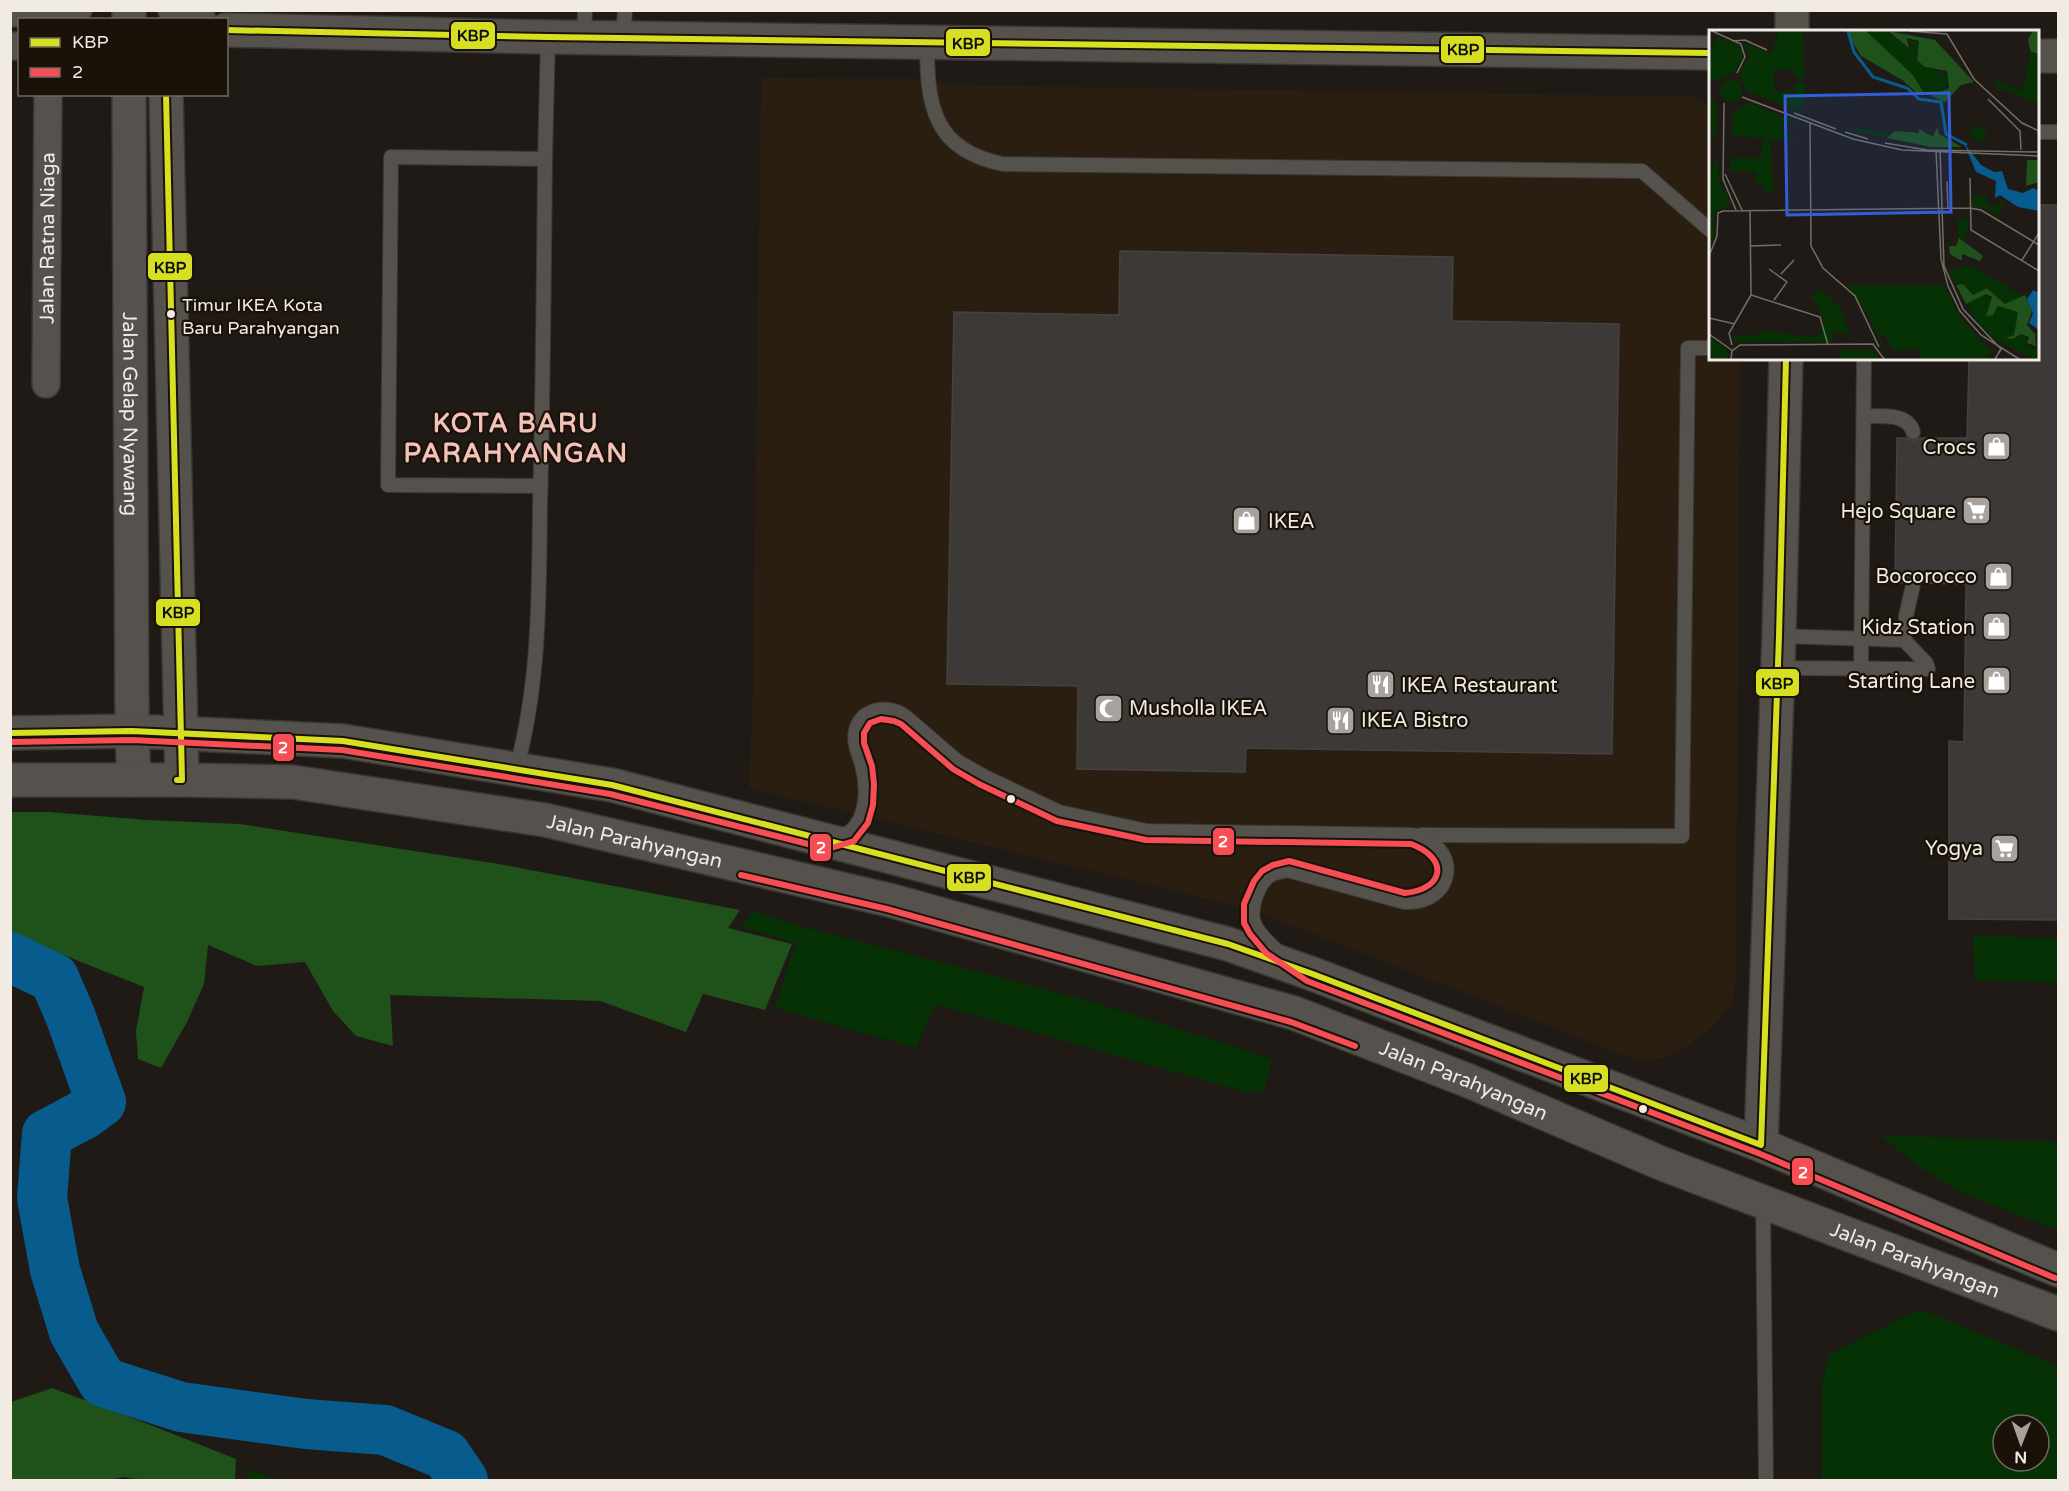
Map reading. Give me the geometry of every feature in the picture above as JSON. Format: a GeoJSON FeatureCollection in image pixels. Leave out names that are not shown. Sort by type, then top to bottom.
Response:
{"type":"FeatureCollection","features":[{"type":"Feature","properties":{"kind":"main road"},"geometry":{"type":"LineString","coordinates":[[175,10],[196,18]]}},
{"type":"Feature","properties":{"kind":"main road"},"geometry":{"type":"LineString","coordinates":[[1792,10],[1792,30]]}},
{"type":"Feature","properties":{"kind":"main road"},"geometry":{"type":"LineString","coordinates":[[228,27],[548,37],[584,24],[624,24],[927,42],[1709,52]]}},
{"type":"Feature","properties":{"kind":"main road"},"geometry":{"type":"LineString","coordinates":[[2039,56],[2058,56]]}},
{"type":"Feature","properties":{"kind":"main road","name":"Jalan Gelap Nyawang"},"geometry":{"type":"LineString","coordinates":[[129,96],[132,731]]}},
{"type":"Feature","properties":{"kind":"main road","name":"Jalan Gelap Nyawang"},"geometry":{"type":"LineString","coordinates":[[166,96],[179,733]]}},
{"type":"Feature","properties":{"kind":"main road"},"geometry":{"type":"LineString","coordinates":[[1761,1145],[1779,652],[1786,360]]}},
{"type":"Feature","properties":{"kind":"main road"},"geometry":{"type":"LineString","coordinates":[[132,731],[134,780]]}},
{"type":"Feature","properties":{"kind":"main road"},"geometry":{"type":"LineString","coordinates":[[10,733],[132,731],[343,741],[612,785],[1228,944],[1761,1145],[2058,1270]]}},
{"type":"Feature","properties":{"kind":"main road"},"geometry":{"type":"LineString","coordinates":[[179,733],[182,780]]}},
{"type":"Feature","properties":{"kind":"main road","name":"Jalan Parahyangan"},"geometry":{"type":"LineString","coordinates":[[10,780],[293,782],[545,820],[889,900],[1294,1013],[1468,1081],[1663,1164],[2058,1314]]}},
{"type":"Feature","properties":{"kind":"main road"},"geometry":{"type":"LineString","coordinates":[[1294,1013],[1310,973]]}},
{"type":"Feature","properties":{"kind":"street"},"geometry":{"type":"LineString","coordinates":[[10,13],[49,14],[78,10]]}},
{"type":"Feature","properties":{"kind":"street","name":"Jalan Ratna Niaga"},"geometry":{"type":"LineString","coordinates":[[46,384],[48,96]]}},
{"type":"Feature","properties":{"kind":"lane"},"geometry":{"type":"LineString","coordinates":[[516,770],[523,744],[534,678],[538,630],[548,37]]}},
{"type":"Feature","properties":{"kind":"lane"},"geometry":{"type":"LineString","coordinates":[[927,42],[928,91],[939,123],[960,147],[988,161],[1003,164],[1641,171],[1709,229]]}},
{"type":"Feature","properties":{"kind":"lane"},"geometry":{"type":"LineString","coordinates":[[2039,132],[2058,132]]}},
{"type":"Feature","properties":{"kind":"lane"},"geometry":{"type":"LineString","coordinates":[[541,486],[388,485],[391,157],[545,159]]}},
{"type":"Feature","properties":{"kind":"lane"},"geometry":{"type":"LineString","coordinates":[[828,840],[849,832],[859,821],[865,802],[866,784],[855,741],[856,730],[860,720],[878,709],[898,711],[957,761],[983,777],[1059,812],[1147,831],[1682,836],[1688,348],[1709,348]]}},
{"type":"Feature","properties":{"kind":"lane"},"geometry":{"type":"LineString","coordinates":[[1861,668],[1864,360]]}},
{"type":"Feature","properties":{"kind":"lane"},"geometry":{"type":"LineString","coordinates":[[1864,416],[1895,417],[1905,420],[1912,426],[1913,432]]}},
{"type":"Feature","properties":{"kind":"lane"},"geometry":{"type":"LineString","coordinates":[[1904,640],[1906,616],[1913,585]]}},
{"type":"Feature","properties":{"kind":"lane"},"geometry":{"type":"LineString","coordinates":[[1861,638],[1904,640],[1926,663],[1928,669],[1861,668],[1779,652],[1861,638]]}},
{"type":"Feature","properties":{"kind":"lane"},"geometry":{"type":"LineString","coordinates":[[1310,973],[1277,951],[1254,923],[1252,910],[1262,883],[1271,874],[1287,870],[1404,902],[1416,903],[1427,900],[1444,884],[1446,861],[1434,843],[1413,835]]}},
{"type":"Feature","properties":{"kind":"lane"},"geometry":{"type":"LineString","coordinates":[[1763,1203],[1766,1480]]}},
{"type":"Feature","properties":{"kind":"shaded area","name":"IKEA"},"geometry":{"type":"Polygon","coordinates":[[[761,78],[927,79],[950,85],[1690,95],[1709,104],[1709,360],[1740,360],[1736,975],[1732,1004],[1710,1030],[1682,1049],[1664,1058],[1644,1061],[1252,910],[749,788],[753,684],[761,78]]]}},
{"type":"Feature","properties":{"kind":"green space"},"geometry":{"type":"Polygon","coordinates":[[[11,812],[49,812],[147,820],[240,824],[499,864],[740,910],[728,928],[792,944],[765,1010],[703,994],[686,1032],[600,1001],[390,995],[393,1046],[356,1036],[333,1011],[305,962],[257,966],[208,945],[204,984],[187,1022],[161,1068],[138,1059],[136,1031],[144,987],[11,934],[11,812]]]}},
{"type":"Feature","properties":{"kind":"green space"},"geometry":{"type":"Polygon","coordinates":[[[753,911],[804,927],[1090,1001],[1272,1059],[1264,1092],[1242,1091],[935,1004],[916,1048],[775,1008],[796,943],[742,927],[753,911]]]}},
{"type":"Feature","properties":{"kind":"green space"},"geometry":{"type":"Polygon","coordinates":[[[1973,936],[2058,938],[2058,983],[1975,980],[1973,936]]]}},
{"type":"Feature","properties":{"kind":"green space"},"geometry":{"type":"Polygon","coordinates":[[[1880,1135],[2058,1142],[2058,1230],[1958,1191],[1915,1164],[1880,1135]]]}},
{"type":"Feature","properties":{"kind":"green space"},"geometry":{"type":"Polygon","coordinates":[[[1920,1309],[2058,1366],[2058,1480],[1822,1480],[1822,1385],[1829,1354],[1920,1309]]]}},
{"type":"Feature","properties":{"kind":"green space"},"geometry":{"type":"Polygon","coordinates":[[[52,1388],[236,1459],[235,1480],[144,1480],[123,1477],[110,1480],[11,1480],[11,1402],[52,1388]]]}},
{"type":"Feature","properties":{"kind":"green space"},"geometry":{"type":"Polygon","coordinates":[[[249,1469],[276,1480],[248,1480],[249,1469]]]}},
{"type":"Feature","properties":{"kind":"building","name":"Hejo Square"},"geometry":{"type":"Polygon","coordinates":[[[2039,205],[2058,205],[2058,920],[1949,919],[1949,741],[1964,742],[1966,584],[1922,583],[1914,576],[1904,583],[1895,583],[1897,438],[1913,441],[1920,438],[1967,438],[1969,360],[2039,360],[2039,205]]]}},
{"type":"Feature","properties":{"kind":"building"},"geometry":{"type":"Polygon","coordinates":[[[1120,251],[1453,257],[1452,321],[1619,324],[1612,754],[1246,748],[1245,772],[1077,769],[1078,686],[947,684],[954,312],[1119,315],[1120,251]]]}},
{"type":"Feature","properties":{"kind":"waterway"},"geometry":{"type":"LineString","coordinates":[[10,957],[54,978],[70,1015],[101,1102],[83,1115],[47,1134],[42,1198],[55,1270],[74,1332],[103,1382],[181,1407],[306,1424],[385,1430],[446,1455],[463,1480]]}},
{"type":"Feature","properties":{"kind":"transit line","name":"KBP"},"geometry":{"type":"LineString","coordinates":[[228,30],[548,37],[1709,53]]}},
{"type":"Feature","properties":{"kind":"transit line","name":"KBP"},"geometry":{"type":"LineString","coordinates":[[166,96],[182,780],[177,780]]}},
{"type":"Feature","properties":{"kind":"transit line","name":"KBP"},"geometry":{"type":"LineString","coordinates":[[10,733],[132,731],[343,741],[612,785],[1228,944],[1761,1145],[1779,636],[1786,360]]}},
{"type":"Feature","properties":{"kind":"transit line","name":"2"},"geometry":{"type":"LineString","coordinates":[[10,742],[132,740],[342,750],[610,794],[828,849],[854,841],[868,823],[873,805],[874,784],[872,766],[864,743],[864,733],[870,723],[881,719],[901,724],[953,769],[1057,821],[1146,840],[1411,844],[1432,857],[1436,865],[1437,872],[1428,886],[1405,893],[1289,861],[1273,865],[1262,871],[1254,881],[1244,904],[1244,923],[1266,953],[1307,981],[1758,1153],[2055,1278]]}},
{"type":"Feature","properties":{"kind":"transit line","name":"2"},"geometry":{"type":"LineString","coordinates":[[741,875],[887,909],[1291,1022],[1355,1046]]}},
{"type":"Feature","properties":{"kind":"place","name":"Timur IKEA Kota Baru Parahyangan"},"geometry":{"type":"Point","coordinates":[171,314]}},
{"type":"Feature","properties":{"kind":"place","name":"Crocs"},"geometry":{"type":"Point","coordinates":[1997,447]}},
{"type":"Feature","properties":{"kind":"place","name":"Hejo Square"},"geometry":{"type":"Point","coordinates":[1977,511]}},
{"type":"Feature","properties":{"kind":"place","name":"IKEA"},"geometry":{"type":"Point","coordinates":[1247,521]}},
{"type":"Feature","properties":{"kind":"place","name":"Bocorocco"},"geometry":{"type":"Point","coordinates":[1998,576]}},
{"type":"Feature","properties":{"kind":"place","name":"Kidz Station"},"geometry":{"type":"Point","coordinates":[1996,627]}},
{"type":"Feature","properties":{"kind":"place","name":"Starting Lane"},"geometry":{"type":"Point","coordinates":[1996,681]}},
{"type":"Feature","properties":{"kind":"place","name":"IKEA Restaurant"},"geometry":{"type":"Point","coordinates":[1380,685]}},
{"type":"Feature","properties":{"kind":"place","name":"Musholla IKEA"},"geometry":{"type":"Point","coordinates":[1108,708]}},
{"type":"Feature","properties":{"kind":"place","name":"IKEA Bistro"},"geometry":{"type":"Point","coordinates":[1340,720]}},
{"type":"Feature","properties":{"kind":"place","name":"Yogya"},"geometry":{"type":"Point","coordinates":[2004,848]}},
{"type":"Feature","properties":{"kind":"district","name":"KOTA BARU PARAHYANGAN"},"geometry":{"type":"Point","coordinates":[516,438]}}]}
